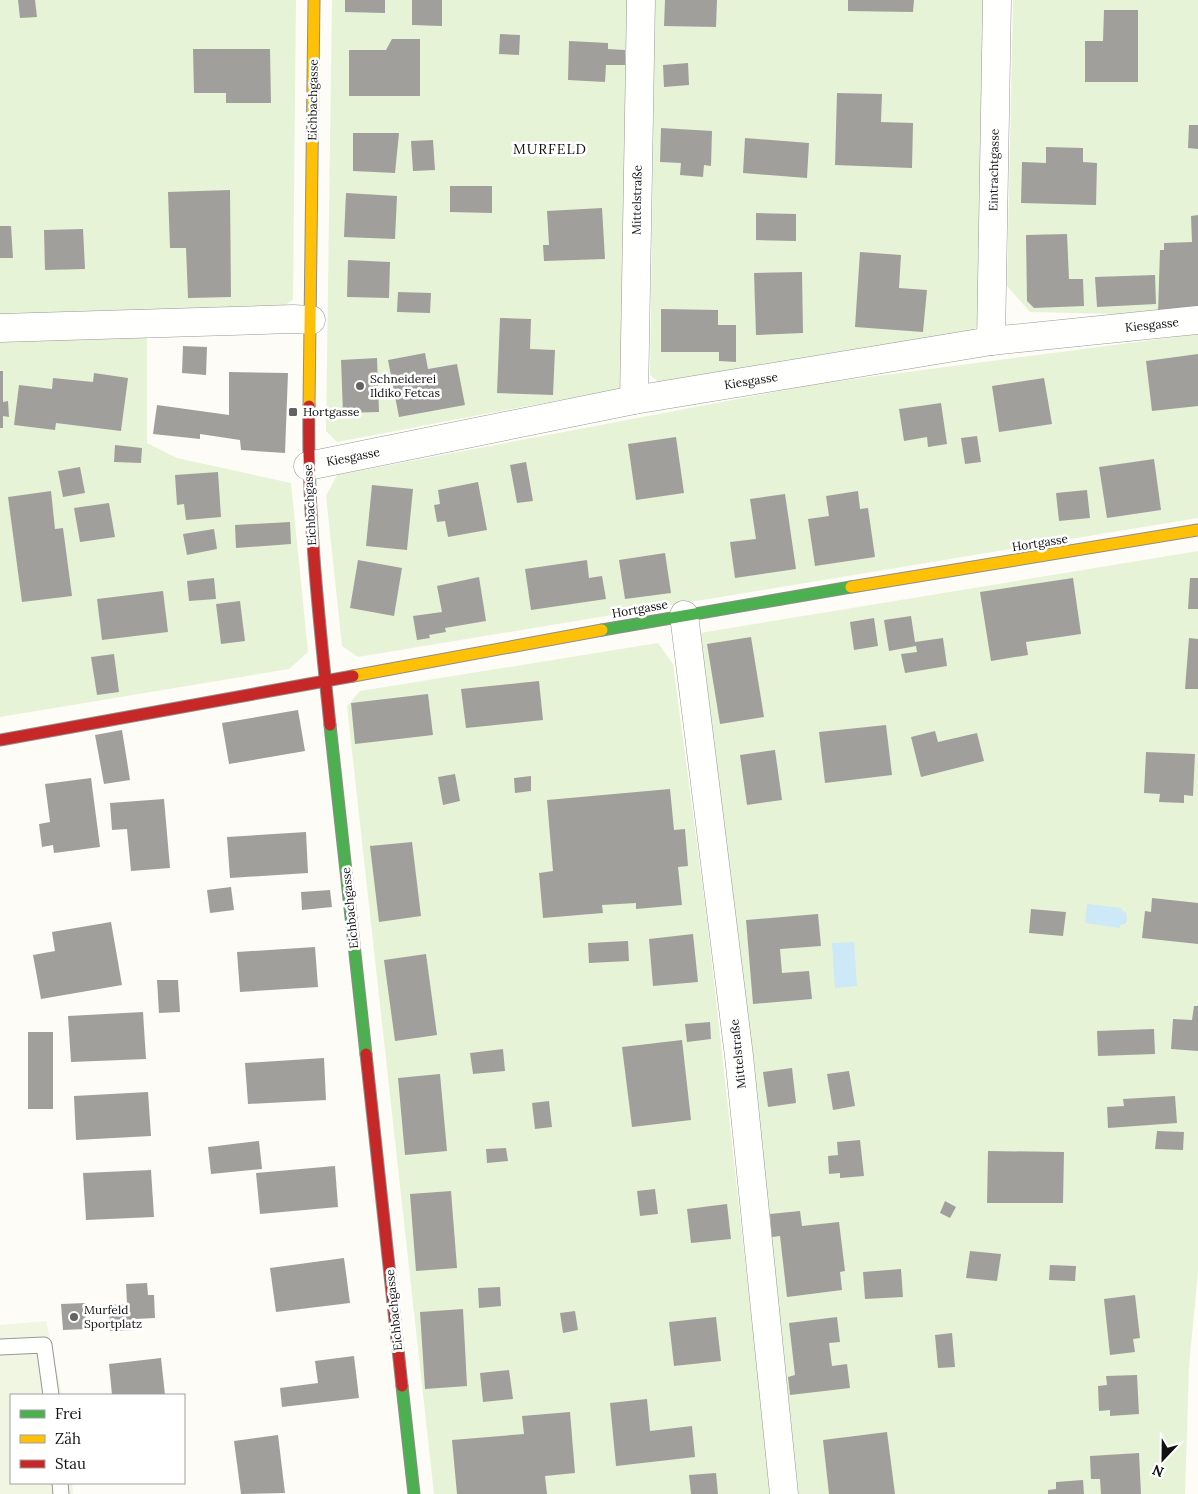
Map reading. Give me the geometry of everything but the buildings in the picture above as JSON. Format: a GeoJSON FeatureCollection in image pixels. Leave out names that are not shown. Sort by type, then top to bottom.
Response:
{"type":"FeatureCollection","features":[{"type":"Feature","properties":{"kind":"street","name":"Eichbachgasse"},"geometry":{"type":"LineString","coordinates":[[314,0],[308,466],[315,584],[414,1494]]}},
{"type":"Feature","properties":{"kind":"street","name":"Mittelstraße"},"geometry":{"type":"LineString","coordinates":[[634,400],[641,0]]}},
{"type":"Feature","properties":{"kind":"street","name":"Eintrachtgasse"},"geometry":{"type":"LineString","coordinates":[[991,341],[997,0]]}},
{"type":"Feature","properties":{"kind":"street"},"geometry":{"type":"LineString","coordinates":[[0,328],[293,318],[311,320]]}},
{"type":"Feature","properties":{"kind":"street","name":"Kiesgasse"},"geometry":{"type":"LineString","coordinates":[[308,466],[634,400],[991,341],[1198,320]]}},
{"type":"Feature","properties":{"kind":"street","name":"Hortgasse"},"geometry":{"type":"LineString","coordinates":[[0,740],[684,616],[1198,530]]}},
{"type":"Feature","properties":{"kind":"street","name":"Mittelstraße"},"geometry":{"type":"LineString","coordinates":[[684,616],[739,1056],[784,1494]]}},
{"type":"Feature","properties":{"kind":"lane"},"geometry":{"type":"LineString","coordinates":[[0,1347],[44,1345],[51,1394]]}},
{"type":"Feature","properties":{"kind":"green space"},"geometry":{"type":"Polygon","coordinates":[[[0,0],[296,0],[293,300],[280,308],[0,315],[0,0]]]}},
{"type":"Feature","properties":{"kind":"green space"},"geometry":{"type":"Polygon","coordinates":[[[332,0],[629,0],[623,388],[337,442],[326,431],[332,0]]]}},
{"type":"Feature","properties":{"kind":"green space"},"geometry":{"type":"Polygon","coordinates":[[[655,0],[987,0],[979,324],[965,338],[662,385],[650,375],[655,0]]]}},
{"type":"Feature","properties":{"kind":"green space"},"geometry":{"type":"Polygon","coordinates":[[[1013,0],[1198,0],[1198,309],[1162,315],[1030,312],[1007,286],[1013,0]]]}},
{"type":"Feature","properties":{"kind":"green space"},"geometry":{"type":"Polygon","coordinates":[[[147,332],[147,443],[177,458],[291,483],[308,652],[289,669],[0,717],[0,335],[147,332]]]}},
{"type":"Feature","properties":{"kind":"green space"},"geometry":{"type":"Polygon","coordinates":[[[1198,334],[1198,518],[358,657],[342,646],[326,496],[337,475],[816,384],[1198,334]]]}},
{"type":"Feature","properties":{"kind":"green space"},"geometry":{"type":"Polygon","coordinates":[[[1198,551],[1198,1272],[1189,1366],[1185,1494],[797,1494],[694,634],[1198,551]]]}},
{"type":"Feature","properties":{"kind":"green space"},"geometry":{"type":"Polygon","coordinates":[[[658,643],[673,664],[707,919],[771,1494],[434,1494],[347,706],[360,691],[658,643]]]}},
{"type":"Feature","properties":{"kind":"green space"},"geometry":{"type":"Polygon","coordinates":[[[46,1321],[62,1394],[10,1394],[10,1484],[72,1484],[73,1494],[0,1494],[0,1325],[46,1321]]]}},
{"type":"Feature","properties":{"kind":"water"},"geometry":{"type":"Polygon","coordinates":[[[1087,904],[1122,908],[1122,911],[1126,912],[1127,921],[1125,924],[1120,925],[1120,928],[1085,923],[1087,904]]]}},
{"type":"Feature","properties":{"kind":"water"},"geometry":{"type":"Polygon","coordinates":[[[854,942],[857,986],[835,988],[832,943],[854,942]]]}},
{"type":"Feature","properties":{"kind":"traffic: fast"},"geometry":{"type":"LineString","coordinates":[[602,630],[851,587]]}},
{"type":"Feature","properties":{"kind":"traffic: fast"},"geometry":{"type":"LineString","coordinates":[[330,725],[366,1054]]}},
{"type":"Feature","properties":{"kind":"traffic: fast"},"geometry":{"type":"LineString","coordinates":[[402,1386],[414,1494]]}},
{"type":"Feature","properties":{"kind":"traffic: slow"},"geometry":{"type":"LineString","coordinates":[[309,406],[314,0]]}},
{"type":"Feature","properties":{"kind":"traffic: slow"},"geometry":{"type":"LineString","coordinates":[[851,587],[1198,530]]}},
{"type":"Feature","properties":{"kind":"traffic: slow"},"geometry":{"type":"LineString","coordinates":[[353,676],[602,630]]}},
{"type":"Feature","properties":{"kind":"traffic: jam"},"geometry":{"type":"LineString","coordinates":[[309,406],[312,526],[330,725]]}},
{"type":"Feature","properties":{"kind":"traffic: jam"},"geometry":{"type":"LineString","coordinates":[[0,740],[353,676]]}},
{"type":"Feature","properties":{"kind":"traffic: jam"},"geometry":{"type":"LineString","coordinates":[[366,1054],[402,1386]]}},
{"type":"Feature","properties":{"kind":"place","name":"Schneiderei Ildiko Fetcas"},"geometry":{"type":"Point","coordinates":[360,386]}},
{"type":"Feature","properties":{"kind":"place","name":"Hortgasse"},"geometry":{"type":"Point","coordinates":[293,412]}},
{"type":"Feature","properties":{"kind":"place","name":"Murfeld Sportplatz"},"geometry":{"type":"Point","coordinates":[74,1317]}},
{"type":"Feature","properties":{"kind":"district","name":"MURFELD"},"geometry":{"type":"Point","coordinates":[550,149]}}]}
